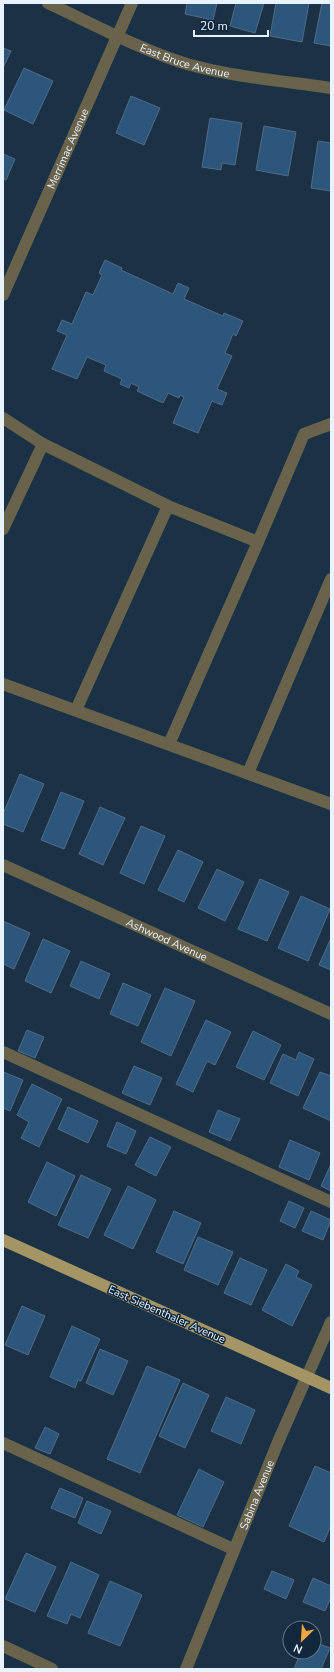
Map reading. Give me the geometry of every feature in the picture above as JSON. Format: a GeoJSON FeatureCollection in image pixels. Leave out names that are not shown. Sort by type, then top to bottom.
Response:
{"type":"FeatureCollection","features":[{"type":"Feature","properties":{"kind":"main road","name":"East Siebenthaler Avenue"},"geometry":{"type":"LineString","coordinates":[[3,1240],[331,1388]]}},
{"type":"Feature","properties":{"kind":"street","name":"East Bruce Avenue"},"geometry":{"type":"LineString","coordinates":[[48,3],[187,64],[331,88]]}},
{"type":"Feature","properties":{"kind":"street","name":"Merrimac Avenue"},"geometry":{"type":"LineString","coordinates":[[3,295],[132,3]]}},
{"type":"Feature","properties":{"kind":"street"},"geometry":{"type":"LineString","coordinates":[[3,418],[43,444],[168,506],[258,542]]}},
{"type":"Feature","properties":{"kind":"street"},"geometry":{"type":"LineString","coordinates":[[169,744],[304,434],[331,424]]}},
{"type":"Feature","properties":{"kind":"street"},"geometry":{"type":"LineString","coordinates":[[3,528],[43,444]]}},
{"type":"Feature","properties":{"kind":"street"},"geometry":{"type":"LineString","coordinates":[[76,710],[168,506]]}},
{"type":"Feature","properties":{"kind":"street"},"geometry":{"type":"LineString","coordinates":[[248,773],[331,579]]}},
{"type":"Feature","properties":{"kind":"street"},"geometry":{"type":"LineString","coordinates":[[3,684],[331,804]]}},
{"type":"Feature","properties":{"kind":"street","name":"Ashwood Avenue"},"geometry":{"type":"LineString","coordinates":[[3,865],[331,1014]]}},
{"type":"Feature","properties":{"kind":"street"},"geometry":{"type":"LineString","coordinates":[[3,1052],[331,1202]]}},
{"type":"Feature","properties":{"kind":"street","name":"Sabina Avenue"},"geometry":{"type":"LineString","coordinates":[[186,1669],[233,1549],[331,1322]]}},
{"type":"Feature","properties":{"kind":"street"},"geometry":{"type":"LineString","coordinates":[[3,1444],[233,1549]]}},
{"type":"Feature","properties":{"kind":"street"},"geometry":{"type":"LineString","coordinates":[[3,1646],[52,1669]]}},
{"type":"Feature","properties":{"kind":"building"},"geometry":{"type":"Polygon","coordinates":[[[187,3],[217,3],[213,20],[185,14],[187,3]]]}},
{"type":"Feature","properties":{"kind":"building"},"geometry":{"type":"Polygon","coordinates":[[[236,3],[264,3],[255,33],[230,26],[236,3]]]}},
{"type":"Feature","properties":{"kind":"building"},"geometry":{"type":"Polygon","coordinates":[[[276,3],[309,3],[302,42],[270,36],[276,3]]]}},
{"type":"Feature","properties":{"kind":"building"},"geometry":{"type":"Polygon","coordinates":[[[322,3],[331,3],[331,46],[314,43],[322,3]]]}},
{"type":"Feature","properties":{"kind":"building"},"geometry":{"type":"Polygon","coordinates":[[[3,48],[11,51],[3,68],[3,48]]]}},
{"type":"Feature","properties":{"kind":"building"},"geometry":{"type":"Polygon","coordinates":[[[24,68],[53,81],[33,124],[4,110],[24,68]]]}},
{"type":"Feature","properties":{"kind":"building"},"geometry":{"type":"Polygon","coordinates":[[[131,96],[160,108],[144,145],[116,133],[131,96]]]}},
{"type":"Feature","properties":{"kind":"building"},"geometry":{"type":"Polygon","coordinates":[[[210,118],[242,123],[235,165],[222,163],[221,170],[202,167],[210,118]]]}},
{"type":"Feature","properties":{"kind":"building"},"geometry":{"type":"Polygon","coordinates":[[[264,126],[296,132],[288,176],[256,170],[264,126]]]}},
{"type":"Feature","properties":{"kind":"building"},"geometry":{"type":"Polygon","coordinates":[[[318,141],[331,143],[331,191],[311,188],[318,141]]]}},
{"type":"Feature","properties":{"kind":"building"},"geometry":{"type":"Polygon","coordinates":[[[3,154],[15,159],[6,180],[3,178],[3,154]]]}},
{"type":"Feature","properties":{"kind":"building"},"geometry":{"type":"Polygon","coordinates":[[[105,260],[122,268],[121,270],[173,294],[178,283],[189,288],[184,299],[223,316],[224,313],[243,321],[236,336],[233,334],[225,353],[232,356],[217,389],[227,393],[222,405],[212,401],[198,433],[173,423],[184,397],[180,395],[179,398],[168,393],[163,403],[137,391],[139,387],[131,383],[129,388],[120,384],[122,379],[104,371],[106,365],[87,357],[77,379],[52,369],[67,335],[57,331],[62,320],[72,324],[86,292],[93,295],[102,275],[99,273],[105,260]]]}},
{"type":"Feature","properties":{"kind":"building"},"geometry":{"type":"Polygon","coordinates":[[[20,774],[44,784],[23,832],[3,824],[3,814],[20,774]]]}},
{"type":"Feature","properties":{"kind":"building"},"geometry":{"type":"Polygon","coordinates":[[[61,792],[84,801],[64,849],[41,840],[61,792]]]}},
{"type":"Feature","properties":{"kind":"building"},"geometry":{"type":"Polygon","coordinates":[[[100,807],[125,818],[103,865],[79,854],[100,807]]]}},
{"type":"Feature","properties":{"kind":"building"},"geometry":{"type":"Polygon","coordinates":[[[141,826],[165,836],[144,884],[120,873],[141,826]]]}},
{"type":"Feature","properties":{"kind":"building"},"geometry":{"type":"Polygon","coordinates":[[[178,850],[203,862],[184,902],[158,890],[178,850]]]}},
{"type":"Feature","properties":{"kind":"building"},"geometry":{"type":"Polygon","coordinates":[[[217,869],[244,882],[225,921],[198,908],[217,869]]]}},
{"type":"Feature","properties":{"kind":"building"},"geometry":{"type":"Polygon","coordinates":[[[260,879],[289,892],[267,941],[238,929],[260,879]]]}},
{"type":"Feature","properties":{"kind":"building"},"geometry":{"type":"Polygon","coordinates":[[[301,896],[330,909],[308,961],[278,948],[301,896]]]}},
{"type":"Feature","properties":{"kind":"building"},"geometry":{"type":"Polygon","coordinates":[[[3,921],[30,933],[14,969],[3,964],[3,921]]]}},
{"type":"Feature","properties":{"kind":"building"},"geometry":{"type":"Polygon","coordinates":[[[331,938],[331,970],[319,965],[331,938]]]}},
{"type":"Feature","properties":{"kind":"building"},"geometry":{"type":"Polygon","coordinates":[[[43,939],[70,951],[51,993],[25,981],[43,939]]]}},
{"type":"Feature","properties":{"kind":"building"},"geometry":{"type":"Polygon","coordinates":[[[81,961],[110,974],[99,999],[70,986],[81,961]]]}},
{"type":"Feature","properties":{"kind":"building"},"geometry":{"type":"Polygon","coordinates":[[[123,983],[151,995],[138,1026],[110,1014],[123,983]]]}},
{"type":"Feature","properties":{"kind":"building"},"geometry":{"type":"Polygon","coordinates":[[[165,988],[195,1001],[171,1056],[141,1042],[165,988]]]}},
{"type":"Feature","properties":{"kind":"building"},"geometry":{"type":"Polygon","coordinates":[[[206,1020],[231,1032],[215,1065],[207,1061],[193,1092],[176,1084],[206,1020]]]}},
{"type":"Feature","properties":{"kind":"building"},"geometry":{"type":"Polygon","coordinates":[[[27,1030],[44,1037],[35,1058],[18,1051],[27,1030]]]}},
{"type":"Feature","properties":{"kind":"building"},"geometry":{"type":"Polygon","coordinates":[[[253,1031],[281,1045],[264,1080],[236,1067],[253,1031]]]}},
{"type":"Feature","properties":{"kind":"building"},"geometry":{"type":"Polygon","coordinates":[[[299,1052],[314,1059],[298,1096],[270,1083],[283,1054],[296,1060],[299,1052]]]}},
{"type":"Feature","properties":{"kind":"building"},"geometry":{"type":"Polygon","coordinates":[[[134,1066],[162,1078],[150,1105],[122,1093],[134,1066]]]}},
{"type":"Feature","properties":{"kind":"building"},"geometry":{"type":"Polygon","coordinates":[[[3,1072],[23,1080],[10,1111],[3,1108],[3,1072]]]}},
{"type":"Feature","properties":{"kind":"building"},"geometry":{"type":"Polygon","coordinates":[[[320,1072],[331,1076],[331,1121],[303,1108],[320,1072]]]}},
{"type":"Feature","properties":{"kind":"building"},"geometry":{"type":"Polygon","coordinates":[[[32,1084],[62,1099],[39,1147],[21,1138],[29,1122],[17,1115],[32,1084]]]}},
{"type":"Feature","properties":{"kind":"building"},"geometry":{"type":"Polygon","coordinates":[[[68,1107],[98,1121],[88,1143],[58,1129],[68,1107]]]}},
{"type":"Feature","properties":{"kind":"building"},"geometry":{"type":"Polygon","coordinates":[[[218,1110],[240,1119],[230,1141],[209,1132],[218,1110]]]}},
{"type":"Feature","properties":{"kind":"building"},"geometry":{"type":"Polygon","coordinates":[[[117,1122],[136,1131],[126,1154],[107,1146],[117,1122]]]}},
{"type":"Feature","properties":{"kind":"building"},"geometry":{"type":"Polygon","coordinates":[[[150,1137],[171,1147],[156,1176],[135,1165],[150,1137]]]}},
{"type":"Feature","properties":{"kind":"building"},"geometry":{"type":"Polygon","coordinates":[[[290,1140],[320,1153],[309,1180],[279,1167],[290,1140]]]}},
{"type":"Feature","properties":{"kind":"building"},"geometry":{"type":"Polygon","coordinates":[[[47,1162],[75,1176],[56,1216],[28,1202],[47,1162]]]}},
{"type":"Feature","properties":{"kind":"building"},"geometry":{"type":"Polygon","coordinates":[[[331,1164],[331,1191],[321,1186],[331,1164]]]}},
{"type":"Feature","properties":{"kind":"building"},"geometry":{"type":"Polygon","coordinates":[[[81,1175],[111,1189],[88,1238],[58,1225],[81,1175]]]}},
{"type":"Feature","properties":{"kind":"building"},"geometry":{"type":"Polygon","coordinates":[[[128,1186],[156,1200],[133,1249],[104,1235],[128,1186]]]}},
{"type":"Feature","properties":{"kind":"building"},"geometry":{"type":"Polygon","coordinates":[[[289,1201],[304,1208],[295,1228],[280,1221],[289,1201]]]}},
{"type":"Feature","properties":{"kind":"building"},"geometry":{"type":"Polygon","coordinates":[[[174,1211],[201,1223],[183,1264],[156,1252],[174,1211]]]}},
{"type":"Feature","properties":{"kind":"building"},"geometry":{"type":"Polygon","coordinates":[[[311,1211],[331,1220],[323,1240],[302,1231],[311,1211]]]}},
{"type":"Feature","properties":{"kind":"building"},"geometry":{"type":"Polygon","coordinates":[[[198,1237],[233,1252],[218,1285],[184,1270],[198,1237]]]}},
{"type":"Feature","properties":{"kind":"building"},"geometry":{"type":"Polygon","coordinates":[[[240,1258],[267,1270],[251,1305],[224,1293],[240,1258]]]}},
{"type":"Feature","properties":{"kind":"building"},"geometry":{"type":"Polygon","coordinates":[[[286,1264],[299,1271],[296,1277],[312,1285],[292,1326],[262,1310],[286,1264]]]}},
{"type":"Feature","properties":{"kind":"building"},"geometry":{"type":"Polygon","coordinates":[[[22,1306],[45,1316],[28,1355],[5,1345],[22,1306]]]}},
{"type":"Feature","properties":{"kind":"building"},"geometry":{"type":"Polygon","coordinates":[[[72,1326],[100,1339],[81,1381],[78,1380],[75,1388],[50,1377],[72,1326]]]}},
{"type":"Feature","properties":{"kind":"building"},"geometry":{"type":"Polygon","coordinates":[[[100,1349],[128,1361],[113,1395],[86,1383],[100,1349]]]}},
{"type":"Feature","properties":{"kind":"building"},"geometry":{"type":"Polygon","coordinates":[[[147,1366],[180,1380],[140,1473],[107,1459],[147,1366]]]}},
{"type":"Feature","properties":{"kind":"building"},"geometry":{"type":"Polygon","coordinates":[[[183,1383],[209,1395],[185,1448],[159,1436],[183,1383]]]}},
{"type":"Feature","properties":{"kind":"building"},"geometry":{"type":"Polygon","coordinates":[[[226,1397],[255,1410],[241,1444],[211,1431],[226,1397]]]}},
{"type":"Feature","properties":{"kind":"building"},"geometry":{"type":"Polygon","coordinates":[[[45,1427],[59,1434],[50,1454],[35,1448],[45,1427]]]}},
{"type":"Feature","properties":{"kind":"building"},"geometry":{"type":"Polygon","coordinates":[[[315,1466],[331,1473],[331,1525],[324,1542],[289,1526],[315,1466]]]}},
{"type":"Feature","properties":{"kind":"building"},"geometry":{"type":"Polygon","coordinates":[[[199,1469],[224,1482],[203,1527],[177,1515],[199,1469]]]}},
{"type":"Feature","properties":{"kind":"building"},"geometry":{"type":"Polygon","coordinates":[[[60,1488],[83,1498],[75,1518],[51,1508],[60,1488]]]}},
{"type":"Feature","properties":{"kind":"building"},"geometry":{"type":"Polygon","coordinates":[[[87,1501],[111,1511],[101,1534],[78,1523],[87,1501]]]}},
{"type":"Feature","properties":{"kind":"building"},"geometry":{"type":"Polygon","coordinates":[[[26,1553],[56,1567],[35,1612],[5,1599],[26,1553]]]}},
{"type":"Feature","properties":{"kind":"building"},"geometry":{"type":"Polygon","coordinates":[[[71,1562],[99,1575],[80,1618],[71,1614],[67,1624],[47,1616],[71,1562]]]}},
{"type":"Feature","properties":{"kind":"building"},"geometry":{"type":"Polygon","coordinates":[[[272,1571],[294,1580],[286,1599],[264,1589],[272,1571]]]}},
{"type":"Feature","properties":{"kind":"building"},"geometry":{"type":"Polygon","coordinates":[[[313,1578],[331,1586],[331,1597],[325,1611],[303,1602],[313,1578]]]}},
{"type":"Feature","properties":{"kind":"building"},"geometry":{"type":"Polygon","coordinates":[[[110,1581],[142,1595],[120,1646],[88,1633],[110,1581]]]}},
{"type":"Feature","properties":{"kind":"building"},"geometry":{"type":"Polygon","coordinates":[[[322,1645],[330,1648],[321,1669],[294,1669],[298,1660],[322,1660],[322,1645]]]}}]}
